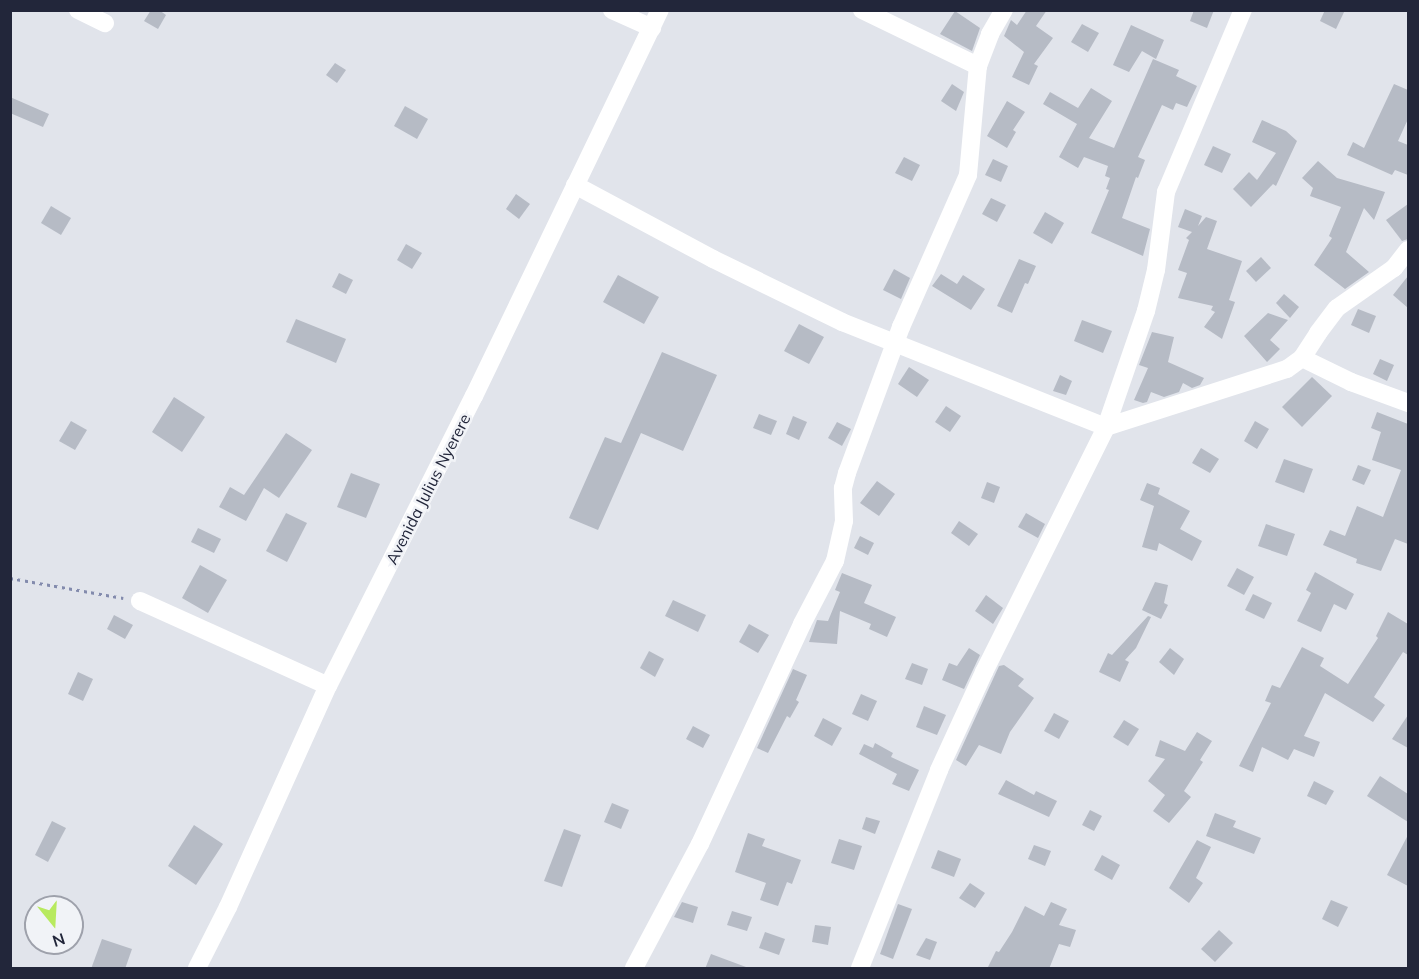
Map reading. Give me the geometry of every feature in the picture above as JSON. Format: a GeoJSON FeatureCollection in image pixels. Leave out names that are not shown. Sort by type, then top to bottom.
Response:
{"type":"FeatureCollection","features":[{"type":"Feature","properties":{"kind":"street"},"geometry":{"type":"LineString","coordinates":[[78,10],[105,23]]}},
{"type":"Feature","properties":{"kind":"street"},"geometry":{"type":"LineString","coordinates":[[612,10],[652,28]]}},
{"type":"Feature","properties":{"kind":"street","name":"Avenida Julius Nyerere"},"geometry":{"type":"LineString","coordinates":[[197,969],[228,907],[328,686],[474,396],[660,10]]}},
{"type":"Feature","properties":{"kind":"street"},"geometry":{"type":"LineString","coordinates":[[862,10],[978,66]]}},
{"type":"Feature","properties":{"kind":"street"},"geometry":{"type":"LineString","coordinates":[[634,969],[699,844],[802,624],[835,561],[844,520],[843,488],[847,473],[894,345],[968,175],[978,66],[990,34],[1004,10]]}},
{"type":"Feature","properties":{"kind":"street"},"geometry":{"type":"LineString","coordinates":[[860,969],[939,770],[984,672],[1106,427],[1146,311],[1156,270],[1166,192],[1243,10]]}},
{"type":"Feature","properties":{"kind":"street"},"geometry":{"type":"LineString","coordinates":[[575,185],[713,258],[894,345],[1106,427],[1267,377],[1302,358],[1337,308],[1394,268],[1408,250]]}},
{"type":"Feature","properties":{"kind":"street"},"geometry":{"type":"LineString","coordinates":[[1302,358],[1360,385],[1408,403]]}},
{"type":"Feature","properties":{"kind":"street"},"geometry":{"type":"LineString","coordinates":[[140,601],[328,686]]}},
{"type":"Feature","properties":{"kind":"path"},"geometry":{"type":"LineString","coordinates":[[10,578],[140,601]]}},
{"type":"Feature","properties":{"kind":"building"},"geometry":{"type":"Polygon","coordinates":[[[151,10],[159,10],[166,15],[158,29],[144,21],[151,10]]]}},
{"type":"Feature","properties":{"kind":"building"},"geometry":{"type":"Polygon","coordinates":[[[1027,10],[1047,10],[1036,26],[1053,38],[1034,64],[1038,66],[1029,85],[1012,77],[1024,52],[1004,36],[1011,20],[1017,25],[1027,10]]]}},
{"type":"Feature","properties":{"kind":"building"},"geometry":{"type":"Polygon","coordinates":[[[1194,10],[1214,10],[1207,28],[1190,21],[1194,10]]]}},
{"type":"Feature","properties":{"kind":"building"},"geometry":{"type":"Polygon","coordinates":[[[1325,10],[1345,10],[1336,29],[1320,21],[1325,10]]]}},
{"type":"Feature","properties":{"kind":"building"},"geometry":{"type":"Polygon","coordinates":[[[955,11],[980,28],[972,51],[940,34],[955,11]]]}},
{"type":"Feature","properties":{"kind":"building"},"geometry":{"type":"Polygon","coordinates":[[[1082,24],[1099,33],[1088,52],[1071,42],[1082,24]]]}},
{"type":"Feature","properties":{"kind":"building"},"geometry":{"type":"Polygon","coordinates":[[[1131,25],[1164,40],[1156,59],[1142,51],[1129,72],[1113,65],[1131,25]]]}},
{"type":"Feature","properties":{"kind":"building"},"geometry":{"type":"Polygon","coordinates":[[[1153,59],[1179,70],[1176,76],[1197,86],[1187,107],[1176,103],[1173,110],[1162,105],[1138,157],[1145,160],[1138,178],[1136,177],[1122,218],[1150,229],[1143,256],[1091,233],[1109,190],[1106,189],[1110,178],[1105,176],[1108,166],[1084,157],[1078,168],[1059,157],[1077,124],[1043,104],[1050,92],[1078,108],[1091,88],[1112,101],[1089,138],[1114,148],[1153,59]]]}},
{"type":"Feature","properties":{"kind":"building"},"geometry":{"type":"Polygon","coordinates":[[[335,63],[346,70],[337,83],[326,75],[335,63]]]}},
{"type":"Feature","properties":{"kind":"building"},"geometry":{"type":"Polygon","coordinates":[[[952,84],[964,92],[956,111],[941,101],[952,84]]]}},
{"type":"Feature","properties":{"kind":"building"},"geometry":{"type":"Polygon","coordinates":[[[1394,84],[1408,90],[1408,119],[1398,141],[1408,145],[1408,175],[1395,170],[1392,175],[1347,155],[1353,142],[1364,148],[1394,84]]]}},
{"type":"Feature","properties":{"kind":"building"},"geometry":{"type":"Polygon","coordinates":[[[10,97],[49,114],[43,127],[10,113],[10,97]]]}},
{"type":"Feature","properties":{"kind":"building"},"geometry":{"type":"Polygon","coordinates":[[[1007,101],[1025,112],[1013,130],[1016,132],[1007,148],[987,136],[1007,101]]]}},
{"type":"Feature","properties":{"kind":"building"},"geometry":{"type":"Polygon","coordinates":[[[405,106],[428,119],[417,139],[394,126],[405,106]]]}},
{"type":"Feature","properties":{"kind":"building"},"geometry":{"type":"Polygon","coordinates":[[[1262,120],[1286,131],[1297,141],[1276,186],[1273,184],[1251,207],[1233,189],[1249,172],[1257,180],[1276,153],[1252,142],[1262,120]]]}},
{"type":"Feature","properties":{"kind":"building"},"geometry":{"type":"Polygon","coordinates":[[[1213,146],[1231,154],[1222,173],[1204,165],[1213,146]]]}},
{"type":"Feature","properties":{"kind":"building"},"geometry":{"type":"Polygon","coordinates":[[[904,157],[920,165],[912,181],[895,173],[904,157]]]}},
{"type":"Feature","properties":{"kind":"building"},"geometry":{"type":"Polygon","coordinates":[[[993,159],[1008,166],[1001,182],[985,175],[993,159]]]}},
{"type":"Feature","properties":{"kind":"building"},"geometry":{"type":"Polygon","coordinates":[[[1318,161],[1337,178],[1385,192],[1374,220],[1364,208],[1346,252],[1369,272],[1345,289],[1314,265],[1332,238],[1329,236],[1341,207],[1310,196],[1313,188],[1302,178],[1318,161]]]}},
{"type":"Feature","properties":{"kind":"building"},"geometry":{"type":"Polygon","coordinates":[[[516,194],[530,204],[519,219],[506,209],[516,194]]]}},
{"type":"Feature","properties":{"kind":"building"},"geometry":{"type":"Polygon","coordinates":[[[991,198],[1006,205],[997,222],[982,214],[991,198]]]}},
{"type":"Feature","properties":{"kind":"building"},"geometry":{"type":"Polygon","coordinates":[[[1408,204],[1408,239],[1402,241],[1386,220],[1408,204]]]}},
{"type":"Feature","properties":{"kind":"building"},"geometry":{"type":"Polygon","coordinates":[[[51,206],[71,218],[61,235],[41,223],[51,206]]]}},
{"type":"Feature","properties":{"kind":"building"},"geometry":{"type":"Polygon","coordinates":[[[1185,209],[1202,216],[1198,226],[1206,217],[1217,221],[1207,249],[1242,261],[1229,300],[1235,302],[1222,339],[1204,327],[1215,312],[1211,310],[1213,306],[1178,298],[1187,273],[1178,270],[1189,240],[1186,238],[1192,232],[1178,227],[1185,209]]]}},
{"type":"Feature","properties":{"kind":"building"},"geometry":{"type":"Polygon","coordinates":[[[1045,212],[1064,223],[1052,244],[1033,233],[1045,212]]]}},
{"type":"Feature","properties":{"kind":"building"},"geometry":{"type":"Polygon","coordinates":[[[406,244],[422,253],[412,269],[397,260],[406,244]]]}},
{"type":"Feature","properties":{"kind":"building"},"geometry":{"type":"Polygon","coordinates":[[[1261,257],[1271,268],[1256,282],[1246,271],[1261,257]]]}},
{"type":"Feature","properties":{"kind":"building"},"geometry":{"type":"Polygon","coordinates":[[[1019,259],[1036,266],[1028,284],[1025,283],[1012,313],[997,306],[1019,259]]]}},
{"type":"Feature","properties":{"kind":"building"},"geometry":{"type":"Polygon","coordinates":[[[894,269],[910,278],[901,299],[883,290],[894,269]]]}},
{"type":"Feature","properties":{"kind":"building"},"geometry":{"type":"Polygon","coordinates":[[[339,273],[353,280],[346,294],[332,287],[339,273]]]}},
{"type":"Feature","properties":{"kind":"building"},"geometry":{"type":"Polygon","coordinates":[[[941,274],[957,284],[963,275],[985,289],[971,310],[932,286],[941,274]]]}},
{"type":"Feature","properties":{"kind":"building"},"geometry":{"type":"Polygon","coordinates":[[[618,275],[659,297],[644,324],[603,302],[618,275]]]}},
{"type":"Feature","properties":{"kind":"building"},"geometry":{"type":"Polygon","coordinates":[[[1408,276],[1408,308],[1393,295],[1408,276]]]}},
{"type":"Feature","properties":{"kind":"building"},"geometry":{"type":"Polygon","coordinates":[[[1284,294],[1299,307],[1290,318],[1276,303],[1284,294]]]}},
{"type":"Feature","properties":{"kind":"building"},"geometry":{"type":"Polygon","coordinates":[[[1358,309],[1376,316],[1369,333],[1351,325],[1358,309]]]}},
{"type":"Feature","properties":{"kind":"building"},"geometry":{"type":"Polygon","coordinates":[[[1268,313],[1288,320],[1270,340],[1280,349],[1267,362],[1244,336],[1268,313]]]}},
{"type":"Feature","properties":{"kind":"building"},"geometry":{"type":"Polygon","coordinates":[[[296,319],[346,339],[336,363],[286,342],[296,319]]]}},
{"type":"Feature","properties":{"kind":"building"},"geometry":{"type":"Polygon","coordinates":[[[1082,320],[1112,331],[1103,353],[1074,341],[1082,320]]]}},
{"type":"Feature","properties":{"kind":"building"},"geometry":{"type":"Polygon","coordinates":[[[799,324],[824,337],[809,364],[784,351],[799,324]]]}},
{"type":"Feature","properties":{"kind":"building"},"geometry":{"type":"Polygon","coordinates":[[[1152,332],[1174,337],[1168,362],[1204,378],[1200,385],[1192,388],[1183,383],[1179,392],[1164,397],[1151,392],[1147,402],[1143,403],[1134,400],[1148,368],[1139,365],[1152,332]]]}},
{"type":"Feature","properties":{"kind":"building"},"geometry":{"type":"Polygon","coordinates":[[[662,352],[717,375],[683,451],[641,433],[598,530],[569,518],[605,437],[621,443],[662,352]]]}},
{"type":"Feature","properties":{"kind":"building"},"geometry":{"type":"Polygon","coordinates":[[[1380,359],[1394,365],[1387,381],[1373,374],[1380,359]]]}},
{"type":"Feature","properties":{"kind":"building"},"geometry":{"type":"Polygon","coordinates":[[[909,367],[929,380],[917,397],[898,384],[909,367]]]}},
{"type":"Feature","properties":{"kind":"building"},"geometry":{"type":"Polygon","coordinates":[[[1060,375],[1072,381],[1066,395],[1053,391],[1060,375]]]}},
{"type":"Feature","properties":{"kind":"building"},"geometry":{"type":"Polygon","coordinates":[[[1312,377],[1332,396],[1302,427],[1282,407],[1312,377]]]}},
{"type":"Feature","properties":{"kind":"building"},"geometry":{"type":"Polygon","coordinates":[[[174,397],[205,417],[182,452],[152,432],[174,397]]]}},
{"type":"Feature","properties":{"kind":"building"},"geometry":{"type":"Polygon","coordinates":[[[946,406],[961,416],[950,432],[935,422],[946,406]]]}},
{"type":"Feature","properties":{"kind":"building"},"geometry":{"type":"Polygon","coordinates":[[[1377,412],[1408,424],[1408,544],[1395,539],[1381,571],[1356,563],[1357,559],[1323,545],[1330,530],[1345,536],[1357,506],[1383,517],[1401,470],[1372,460],[1381,432],[1371,428],[1377,412]]]}},
{"type":"Feature","properties":{"kind":"building"},"geometry":{"type":"Polygon","coordinates":[[[759,414],[777,421],[771,435],[753,428],[759,414]]]}},
{"type":"Feature","properties":{"kind":"building"},"geometry":{"type":"Polygon","coordinates":[[[793,416],[807,422],[799,440],[786,434],[793,416]]]}},
{"type":"Feature","properties":{"kind":"building"},"geometry":{"type":"Polygon","coordinates":[[[71,421],[87,430],[75,450],[59,441],[71,421]]]}},
{"type":"Feature","properties":{"kind":"building"},"geometry":{"type":"Polygon","coordinates":[[[1255,421],[1269,429],[1257,449],[1244,441],[1255,421]]]}},
{"type":"Feature","properties":{"kind":"building"},"geometry":{"type":"Polygon","coordinates":[[[837,422],[851,429],[842,446],[828,438],[837,422]]]}},
{"type":"Feature","properties":{"kind":"building"},"geometry":{"type":"Polygon","coordinates":[[[286,433],[312,450],[279,498],[264,488],[246,521],[219,507],[230,487],[244,495],[286,433]]]}},
{"type":"Feature","properties":{"kind":"building"},"geometry":{"type":"Polygon","coordinates":[[[1201,448],[1219,459],[1210,473],[1192,463],[1201,448]]]}},
{"type":"Feature","properties":{"kind":"building"},"geometry":{"type":"Polygon","coordinates":[[[1284,459],[1313,469],[1304,493],[1275,482],[1284,459]]]}},
{"type":"Feature","properties":{"kind":"building"},"geometry":{"type":"Polygon","coordinates":[[[1358,465],[1371,470],[1364,485],[1352,480],[1358,465]]]}},
{"type":"Feature","properties":{"kind":"building"},"geometry":{"type":"Polygon","coordinates":[[[351,473],[380,484],[366,518],[337,507],[351,473]]]}},
{"type":"Feature","properties":{"kind":"building"},"geometry":{"type":"Polygon","coordinates":[[[877,481],[895,494],[879,516],[860,503],[877,481]]]}},
{"type":"Feature","properties":{"kind":"building"},"geometry":{"type":"Polygon","coordinates":[[[987,482],[1000,487],[994,503],[981,498],[987,482]]]}},
{"type":"Feature","properties":{"kind":"building"},"geometry":{"type":"Polygon","coordinates":[[[1147,483],[1160,488],[1158,494],[1190,511],[1180,529],[1202,541],[1192,561],[1159,543],[1157,551],[1142,547],[1154,506],[1140,500],[1147,483]]]}},
{"type":"Feature","properties":{"kind":"building"},"geometry":{"type":"Polygon","coordinates":[[[286,513],[307,523],[287,562],[266,551],[286,513]]]}},
{"type":"Feature","properties":{"kind":"building"},"geometry":{"type":"Polygon","coordinates":[[[1026,513],[1045,524],[1038,538],[1018,527],[1026,513]]]}},
{"type":"Feature","properties":{"kind":"building"},"geometry":{"type":"Polygon","coordinates":[[[959,521],[978,534],[969,546],[951,533],[959,521]]]}},
{"type":"Feature","properties":{"kind":"building"},"geometry":{"type":"Polygon","coordinates":[[[1266,524],[1295,534],[1287,556],[1258,546],[1266,524]]]}},
{"type":"Feature","properties":{"kind":"building"},"geometry":{"type":"Polygon","coordinates":[[[198,528],[221,539],[214,553],[191,542],[198,528]]]}},
{"type":"Feature","properties":{"kind":"building"},"geometry":{"type":"Polygon","coordinates":[[[860,536],[874,543],[868,555],[854,548],[860,536]]]}},
{"type":"Feature","properties":{"kind":"building"},"geometry":{"type":"Polygon","coordinates":[[[200,565],[227,580],[208,613],[182,598],[200,565]]]}},
{"type":"Feature","properties":{"kind":"building"},"geometry":{"type":"Polygon","coordinates":[[[1237,568],[1254,577],[1244,595],[1227,586],[1237,568]]]}},
{"type":"Feature","properties":{"kind":"building"},"geometry":{"type":"Polygon","coordinates":[[[1315,572],[1354,594],[1346,610],[1334,604],[1321,632],[1297,621],[1311,593],[1306,590],[1315,572]]]}},
{"type":"Feature","properties":{"kind":"building"},"geometry":{"type":"Polygon","coordinates":[[[842,573],[872,585],[864,603],[896,617],[887,637],[869,629],[871,624],[840,611],[837,644],[809,642],[817,620],[828,621],[840,592],[835,590],[842,573]]]}},
{"type":"Feature","properties":{"kind":"building"},"geometry":{"type":"Polygon","coordinates":[[[1155,582],[1168,585],[1164,603],[1168,605],[1161,619],[1142,610],[1155,582]]]}},
{"type":"Feature","properties":{"kind":"building"},"geometry":{"type":"Polygon","coordinates":[[[1253,594],[1272,603],[1264,619],[1245,610],[1253,594]]]}},
{"type":"Feature","properties":{"kind":"building"},"geometry":{"type":"Polygon","coordinates":[[[986,595],[1003,608],[993,624],[975,611],[986,595]]]}},
{"type":"Feature","properties":{"kind":"building"},"geometry":{"type":"Polygon","coordinates":[[[673,600],[706,615],[698,632],[665,616],[673,600]]]}},
{"type":"Feature","properties":{"kind":"building"},"geometry":{"type":"Polygon","coordinates":[[[1388,612],[1408,624],[1408,655],[1403,652],[1374,697],[1385,705],[1373,722],[1325,693],[1304,736],[1320,742],[1314,757],[1294,749],[1288,760],[1262,747],[1253,772],[1239,766],[1271,703],[1265,701],[1272,685],[1280,688],[1302,647],[1324,658],[1320,666],[1348,684],[1378,638],[1376,636],[1388,612]]]}},
{"type":"Feature","properties":{"kind":"building"},"geometry":{"type":"Polygon","coordinates":[[[114,615],[133,625],[125,639],[107,629],[114,615]]]}},
{"type":"Feature","properties":{"kind":"building"},"geometry":{"type":"Polygon","coordinates":[[[1148,616],[1151,617],[1136,648],[1125,660],[1129,662],[1120,682],[1099,672],[1108,653],[1112,655],[1148,616]]]}},
{"type":"Feature","properties":{"kind":"building"},"geometry":{"type":"Polygon","coordinates":[[[749,624],[769,635],[758,653],[739,642],[749,624]]]}},
{"type":"Feature","properties":{"kind":"building"},"geometry":{"type":"Polygon","coordinates":[[[969,648],[980,655],[964,689],[942,680],[949,663],[957,666],[969,648]]]}},
{"type":"Feature","properties":{"kind":"building"},"geometry":{"type":"Polygon","coordinates":[[[1170,648],[1184,659],[1174,675],[1159,662],[1170,648]]]}},
{"type":"Feature","properties":{"kind":"building"},"geometry":{"type":"Polygon","coordinates":[[[649,651],[664,659],[655,677],[640,668],[649,651]]]}},
{"type":"Feature","properties":{"kind":"building"},"geometry":{"type":"Polygon","coordinates":[[[912,663],[928,669],[922,685],[905,679],[912,663]]]}},
{"type":"Feature","properties":{"kind":"building"},"geometry":{"type":"Polygon","coordinates":[[[1004,665],[1024,679],[1018,686],[1034,698],[1010,732],[1001,754],[979,745],[966,766],[956,760],[999,666],[1004,665]]]}},
{"type":"Feature","properties":{"kind":"building"},"geometry":{"type":"Polygon","coordinates":[[[793,669],[807,675],[796,700],[799,702],[790,718],[787,716],[768,753],[757,748],[793,669]]]}},
{"type":"Feature","properties":{"kind":"building"},"geometry":{"type":"Polygon","coordinates":[[[78,672],[93,679],[83,701],[68,694],[78,672]]]}},
{"type":"Feature","properties":{"kind":"building"},"geometry":{"type":"Polygon","coordinates":[[[861,694],[877,701],[868,721],[852,714],[861,694]]]}},
{"type":"Feature","properties":{"kind":"building"},"geometry":{"type":"Polygon","coordinates":[[[924,706],[946,715],[937,735],[916,727],[924,706]]]}},
{"type":"Feature","properties":{"kind":"building"},"geometry":{"type":"Polygon","coordinates":[[[1054,713],[1069,721],[1059,739],[1044,731],[1054,713]]]}},
{"type":"Feature","properties":{"kind":"building"},"geometry":{"type":"Polygon","coordinates":[[[1408,715],[1408,748],[1392,739],[1408,715]]]}},
{"type":"Feature","properties":{"kind":"building"},"geometry":{"type":"Polygon","coordinates":[[[823,718],[842,728],[832,746],[814,736],[823,718]]]}},
{"type":"Feature","properties":{"kind":"building"},"geometry":{"type":"Polygon","coordinates":[[[1124,720],[1139,729],[1128,746],[1113,737],[1124,720]]]}},
{"type":"Feature","properties":{"kind":"building"},"geometry":{"type":"Polygon","coordinates":[[[693,726],[710,735],[703,748],[686,739],[693,726]]]}},
{"type":"Feature","properties":{"kind":"building"},"geometry":{"type":"Polygon","coordinates":[[[1197,732],[1212,741],[1200,760],[1203,762],[1184,791],[1191,797],[1169,823],[1153,811],[1165,795],[1148,781],[1165,759],[1155,756],[1160,740],[1185,751],[1197,732]]]}},
{"type":"Feature","properties":{"kind":"building"},"geometry":{"type":"Polygon","coordinates":[[[875,743],[893,753],[891,757],[919,770],[909,791],[892,784],[897,774],[859,754],[864,744],[873,748],[875,743]]]}},
{"type":"Feature","properties":{"kind":"building"},"geometry":{"type":"Polygon","coordinates":[[[1380,776],[1408,794],[1408,822],[1367,796],[1380,776]]]}},
{"type":"Feature","properties":{"kind":"building"},"geometry":{"type":"Polygon","coordinates":[[[1006,780],[1034,795],[1036,791],[1057,801],[1049,817],[998,794],[1006,780]]]}},
{"type":"Feature","properties":{"kind":"building"},"geometry":{"type":"Polygon","coordinates":[[[1314,781],[1334,791],[1326,805],[1307,796],[1314,781]]]}},
{"type":"Feature","properties":{"kind":"building"},"geometry":{"type":"Polygon","coordinates":[[[612,803],[629,810],[621,829],[604,822],[612,803]]]}},
{"type":"Feature","properties":{"kind":"building"},"geometry":{"type":"Polygon","coordinates":[[[1090,810],[1102,816],[1094,831],[1082,825],[1090,810]]]}},
{"type":"Feature","properties":{"kind":"building"},"geometry":{"type":"Polygon","coordinates":[[[1215,813],[1236,821],[1233,827],[1261,838],[1254,854],[1206,836],[1215,813]]]}},
{"type":"Feature","properties":{"kind":"building"},"geometry":{"type":"Polygon","coordinates":[[[866,817],[880,821],[875,834],[862,829],[866,817]]]}},
{"type":"Feature","properties":{"kind":"building"},"geometry":{"type":"Polygon","coordinates":[[[52,821],[66,828],[48,862],[35,855],[52,821]]]}},
{"type":"Feature","properties":{"kind":"building"},"geometry":{"type":"Polygon","coordinates":[[[194,825],[223,844],[196,885],[168,866],[194,825]]]}},
{"type":"Feature","properties":{"kind":"building"},"geometry":{"type":"Polygon","coordinates":[[[564,829],[581,835],[562,887],[544,881],[564,829]]]}},
{"type":"Feature","properties":{"kind":"building"},"geometry":{"type":"Polygon","coordinates":[[[748,833],[765,839],[762,846],[801,860],[792,884],[787,882],[778,906],[760,900],[766,883],[735,872],[748,833]]]}},
{"type":"Feature","properties":{"kind":"building"},"geometry":{"type":"Polygon","coordinates":[[[1408,835],[1408,886],[1387,875],[1408,835]]]}},
{"type":"Feature","properties":{"kind":"building"},"geometry":{"type":"Polygon","coordinates":[[[839,839],[862,846],[854,870],[831,863],[839,839]]]}},
{"type":"Feature","properties":{"kind":"building"},"geometry":{"type":"Polygon","coordinates":[[[1197,840],[1211,847],[1196,878],[1203,883],[1189,903],[1169,888],[1197,840]]]}},
{"type":"Feature","properties":{"kind":"building"},"geometry":{"type":"Polygon","coordinates":[[[1034,845],[1051,851],[1045,866],[1028,859],[1034,845]]]}},
{"type":"Feature","properties":{"kind":"building"},"geometry":{"type":"Polygon","coordinates":[[[938,850],[961,859],[954,877],[931,868],[938,850]]]}},
{"type":"Feature","properties":{"kind":"building"},"geometry":{"type":"Polygon","coordinates":[[[1102,855],[1120,865],[1112,880],[1094,870],[1102,855]]]}},
{"type":"Feature","properties":{"kind":"building"},"geometry":{"type":"Polygon","coordinates":[[[970,883],[985,893],[975,908],[959,898],[970,883]]]}},
{"type":"Feature","properties":{"kind":"building"},"geometry":{"type":"Polygon","coordinates":[[[1331,900],[1348,907],[1338,927],[1322,919],[1331,900]]]}},
{"type":"Feature","properties":{"kind":"building"},"geometry":{"type":"Polygon","coordinates":[[[682,902],[698,907],[693,923],[674,917],[682,902]]]}},
{"type":"Feature","properties":{"kind":"building"},"geometry":{"type":"Polygon","coordinates":[[[1051,902],[1067,909],[1059,925],[1076,930],[1070,947],[1059,944],[1049,969],[987,969],[996,951],[999,952],[1012,932],[1025,906],[1044,916],[1051,902]]]}},
{"type":"Feature","properties":{"kind":"building"},"geometry":{"type":"Polygon","coordinates":[[[898,904],[912,909],[893,959],[880,954],[898,904]]]}},
{"type":"Feature","properties":{"kind":"building"},"geometry":{"type":"Polygon","coordinates":[[[732,911],[752,917],[747,931],[727,925],[732,911]]]}},
{"type":"Feature","properties":{"kind":"building"},"geometry":{"type":"Polygon","coordinates":[[[815,925],[831,927],[828,945],[812,942],[815,925]]]}},
{"type":"Feature","properties":{"kind":"building"},"geometry":{"type":"Polygon","coordinates":[[[1219,930],[1233,943],[1215,962],[1201,949],[1219,930]]]}},
{"type":"Feature","properties":{"kind":"building"},"geometry":{"type":"Polygon","coordinates":[[[765,932],[785,939],[779,955],[759,948],[765,932]]]}},
{"type":"Feature","properties":{"kind":"building"},"geometry":{"type":"Polygon","coordinates":[[[926,938],[937,942],[930,960],[916,955],[926,938]]]}},
{"type":"Feature","properties":{"kind":"building"},"geometry":{"type":"Polygon","coordinates":[[[102,939],[132,949],[125,969],[91,969],[102,939]]]}},
{"type":"Feature","properties":{"kind":"building"},"geometry":{"type":"Polygon","coordinates":[[[711,954],[746,967],[746,969],[705,969],[711,954]]]}}]}
